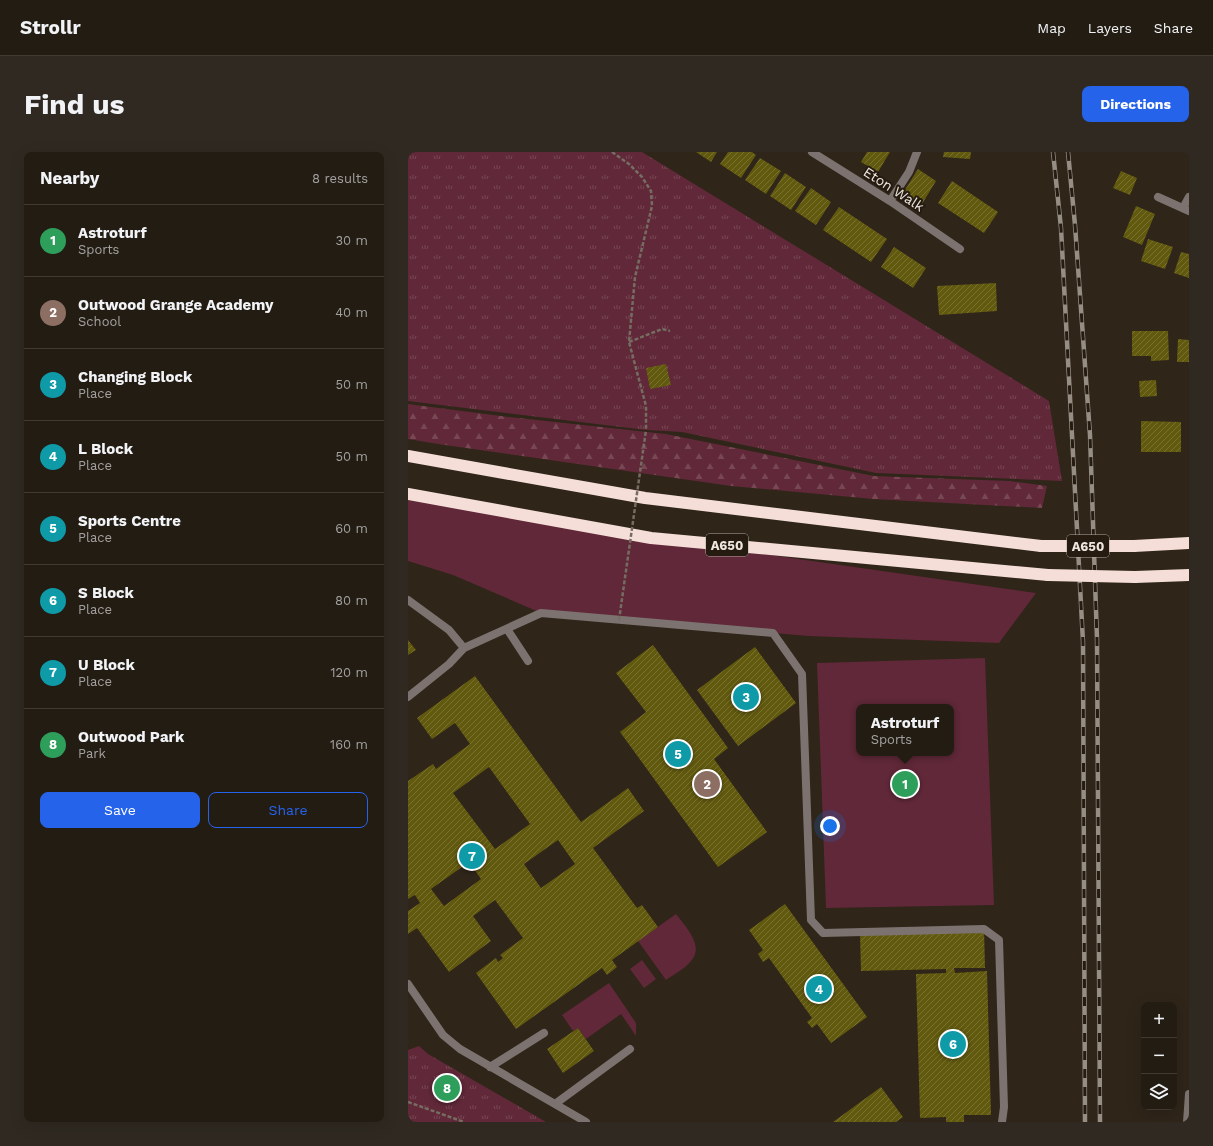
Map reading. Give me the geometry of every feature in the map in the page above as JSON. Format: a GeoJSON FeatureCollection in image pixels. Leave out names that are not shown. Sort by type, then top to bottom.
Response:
{"type":"FeatureCollection","features":[{"type":"Feature","properties":{"kind":"highway","name":"A650"},"geometry":{"type":"LineString","coordinates":[[408,456],[645,498],[1041,546],[1134,546],[1189,543]]}},
{"type":"Feature","properties":{"kind":"highway","name":"A650"},"geometry":{"type":"LineString","coordinates":[[408,494],[651,538],[1048,575],[1135,577],[1189,575]]}},
{"type":"Feature","properties":{"kind":"street","name":"Eton Walk"},"geometry":{"type":"LineString","coordinates":[[812,152],[890,201],[960,249]]}},
{"type":"Feature","properties":{"kind":"street"},"geometry":{"type":"LineString","coordinates":[[890,201],[909,172],[917,152]]}},
{"type":"Feature","properties":{"kind":"street"},"geometry":{"type":"LineString","coordinates":[[1158,197],[1186,210],[1189,197]]}},
{"type":"Feature","properties":{"kind":"street"},"geometry":{"type":"LineString","coordinates":[[408,600],[449,630],[464,648]]}},
{"type":"Feature","properties":{"kind":"street"},"geometry":{"type":"LineString","coordinates":[[408,697],[449,664],[464,648],[541,613],[773,633],[802,674],[811,920],[822,933],[984,929],[999,940],[1004,1107],[1002,1122]]}},
{"type":"Feature","properties":{"kind":"street"},"geometry":{"type":"LineString","coordinates":[[507,628],[528,661]]}},
{"type":"Feature","properties":{"kind":"street"},"geometry":{"type":"LineString","coordinates":[[408,984],[443,1035],[460,1049],[586,1122]]}},
{"type":"Feature","properties":{"kind":"street"},"geometry":{"type":"LineString","coordinates":[[490,1067],[544,1033]]}},
{"type":"Feature","properties":{"kind":"street"},"geometry":{"type":"LineString","coordinates":[[555,1104],[630,1049]]}},
{"type":"Feature","properties":{"kind":"street"},"geometry":{"type":"LineString","coordinates":[[1187,1122],[1189,1094]]}},
{"type":"Feature","properties":{"kind":"path"},"geometry":{"type":"LineString","coordinates":[[612,152],[629,164],[642,177],[651,191],[652,206],[636,277],[629,342],[646,406],[646,430],[619,620]]}},
{"type":"Feature","properties":{"kind":"path"},"geometry":{"type":"LineString","coordinates":[[629,342],[662,329],[670,331]]}},
{"type":"Feature","properties":{"kind":"path"},"geometry":{"type":"LineString","coordinates":[[408,1102],[464,1122]]}},
{"type":"Feature","properties":{"kind":"green space"},"geometry":{"type":"Polygon","coordinates":[[[408,152],[642,152],[1049,401],[1062,481],[876,473],[682,432],[646,430],[408,401],[408,152]]]}},
{"type":"Feature","properties":{"kind":"green space"},"geometry":{"type":"Polygon","coordinates":[[[408,404],[509,417],[666,434],[874,476],[1010,481],[1047,486],[1042,508],[873,499],[731,486],[408,439],[408,404]]]}},
{"type":"Feature","properties":{"kind":"green space"},"geometry":{"type":"Polygon","coordinates":[[[408,494],[651,538],[1036,593],[999,643],[808,636],[541,613],[453,575],[408,561],[408,494]]]}},
{"type":"Feature","properties":{"kind":"green space"},"geometry":{"type":"Polygon","coordinates":[[[985,658],[994,905],[826,908],[817,663],[985,658]]]}},
{"type":"Feature","properties":{"kind":"green space"},"geometry":{"type":"Polygon","coordinates":[[[676,914],[692,936],[696,949],[695,955],[689,964],[666,980],[638,941],[676,914]]]}},
{"type":"Feature","properties":{"kind":"green space"},"geometry":{"type":"Polygon","coordinates":[[[642,960],[656,979],[644,988],[630,969],[642,960]]]}},
{"type":"Feature","properties":{"kind":"green space"},"geometry":{"type":"Polygon","coordinates":[[[609,983],[636,1023],[636,1036],[621,1014],[586,1039],[578,1028],[573,1031],[562,1015],[609,983]]]}},
{"type":"Feature","properties":{"kind":"green space"},"geometry":{"type":"Polygon","coordinates":[[[419,1046],[428,1054],[546,1122],[408,1122],[408,1050],[419,1046]]]}},
{"type":"Feature","properties":{"kind":"building"},"geometry":{"type":"Polygon","coordinates":[[[696,152],[717,152],[711,162],[696,152]]]}},
{"type":"Feature","properties":{"kind":"building"},"geometry":{"type":"Polygon","coordinates":[[[728,152],[752,152],[756,155],[741,178],[720,164],[728,152]]]}},
{"type":"Feature","properties":{"kind":"building"},"geometry":{"type":"Polygon","coordinates":[[[867,152],[890,152],[878,172],[861,162],[867,152]]]}},
{"type":"Feature","properties":{"kind":"building"},"geometry":{"type":"Polygon","coordinates":[[[944,152],[971,152],[970,159],[943,157],[944,152]]]}},
{"type":"Feature","properties":{"kind":"building"},"geometry":{"type":"Polygon","coordinates":[[[760,158],[781,171],[766,194],[745,180],[760,158]]]}},
{"type":"Feature","properties":{"kind":"building"},"geometry":{"type":"Polygon","coordinates":[[[918,169],[936,181],[922,204],[903,193],[918,169]]]}},
{"type":"Feature","properties":{"kind":"building"},"geometry":{"type":"Polygon","coordinates":[[[1121,171],[1137,178],[1130,195],[1113,188],[1121,171]]]}},
{"type":"Feature","properties":{"kind":"building"},"geometry":{"type":"Polygon","coordinates":[[[785,173],[806,187],[791,210],[770,196],[785,173]]]}},
{"type":"Feature","properties":{"kind":"building"},"geometry":{"type":"Polygon","coordinates":[[[952,181],[998,212],[984,233],[938,203],[952,181]]]}},
{"type":"Feature","properties":{"kind":"building"},"geometry":{"type":"Polygon","coordinates":[[[811,188],[831,202],[816,225],[795,211],[811,188]]]}},
{"type":"Feature","properties":{"kind":"building"},"geometry":{"type":"Polygon","coordinates":[[[1136,206],[1155,214],[1142,245],[1123,237],[1136,206]]]}},
{"type":"Feature","properties":{"kind":"building"},"geometry":{"type":"Polygon","coordinates":[[[839,207],[887,239],[871,262],[823,230],[839,207]]]}},
{"type":"Feature","properties":{"kind":"building"},"geometry":{"type":"Polygon","coordinates":[[[1148,239],[1173,247],[1165,269],[1141,261],[1148,239]]]}},
{"type":"Feature","properties":{"kind":"building"},"geometry":{"type":"Polygon","coordinates":[[[894,247],[926,268],[913,288],[881,267],[894,247]]]}},
{"type":"Feature","properties":{"kind":"building"},"geometry":{"type":"Polygon","coordinates":[[[1181,252],[1189,254],[1189,278],[1174,273],[1181,252]]]}},
{"type":"Feature","properties":{"kind":"building"},"geometry":{"type":"Polygon","coordinates":[[[996,283],[997,311],[939,315],[937,286],[996,283]]]}},
{"type":"Feature","properties":{"kind":"building"},"geometry":{"type":"Polygon","coordinates":[[[1132,331],[1168,331],[1169,360],[1151,361],[1151,356],[1132,356],[1132,331]]]}},
{"type":"Feature","properties":{"kind":"building"},"geometry":{"type":"Polygon","coordinates":[[[1178,339],[1189,340],[1189,362],[1177,362],[1178,339]]]}},
{"type":"Feature","properties":{"kind":"building"},"geometry":{"type":"Polygon","coordinates":[[[666,364],[671,385],[650,389],[646,368],[666,364]]]}},
{"type":"Feature","properties":{"kind":"building"},"geometry":{"type":"Polygon","coordinates":[[[1156,380],[1157,396],[1140,397],[1139,381],[1156,380]]]}},
{"type":"Feature","properties":{"kind":"building"},"geometry":{"type":"Polygon","coordinates":[[[1141,421],[1181,422],[1181,452],[1141,452],[1141,421]]]}},
{"type":"Feature","properties":{"kind":"building"},"geometry":{"type":"Polygon","coordinates":[[[408,640],[416,650],[408,655],[408,640]]]}},
{"type":"Feature","properties":{"kind":"building"},"geometry":{"type":"Polygon","coordinates":[[[653,645],[728,748],[714,759],[767,832],[718,867],[620,732],[646,712],[616,673],[653,645]]]}},
{"type":"Feature","properties":{"kind":"building"},"geometry":{"type":"Polygon","coordinates":[[[755,647],[796,703],[738,746],[697,690],[755,647]]]}},
{"type":"Feature","properties":{"kind":"building"},"geometry":{"type":"Polygon","coordinates":[[[475,676],[581,822],[628,788],[644,811],[593,848],[637,908],[642,905],[658,927],[612,960],[617,967],[607,975],[602,968],[516,1029],[476,973],[496,958],[498,962],[503,958],[500,955],[523,938],[495,900],[473,916],[491,941],[449,972],[417,928],[408,934],[408,911],[420,903],[415,895],[408,899],[408,781],[433,764],[436,769],[470,744],[455,723],[432,739],[417,718],[475,676]],[[489,767],[453,793],[495,849],[530,824],[489,767]],[[558,840],[524,864],[541,888],[575,864],[558,840]],[[469,862],[431,889],[444,906],[481,879],[469,862]]]}},
{"type":"Feature","properties":{"kind":"building"},"geometry":{"type":"Polygon","coordinates":[[[785,904],[867,1017],[831,1043],[817,1024],[812,1028],[807,1022],[812,1018],[769,958],[763,962],[758,954],[763,950],[749,930],[785,904]]]}},
{"type":"Feature","properties":{"kind":"building"},"geometry":{"type":"Polygon","coordinates":[[[984,929],[985,968],[954,968],[955,973],[987,971],[991,1115],[964,1115],[964,1122],[946,1122],[946,1117],[920,1118],[916,974],[946,973],[946,969],[861,971],[860,933],[984,929]]]}},
{"type":"Feature","properties":{"kind":"building"},"geometry":{"type":"Polygon","coordinates":[[[578,1028],[594,1051],[563,1073],[547,1049],[578,1028]]]}},
{"type":"Feature","properties":{"kind":"building"},"geometry":{"type":"Polygon","coordinates":[[[881,1087],[903,1117],[896,1122],[833,1122],[881,1087]]]}},
{"type":"Feature","properties":{"kind":"railway"},"geometry":{"type":"LineString","coordinates":[[1053,152],[1061,228],[1083,642],[1085,1122]]}},
{"type":"Feature","properties":{"kind":"railway"},"geometry":{"type":"LineString","coordinates":[[1068,152],[1075,225],[1090,435],[1097,639],[1100,1122]]}},
{"type":"Feature","properties":{"kind":"place","name":"Changing Block"},"geometry":{"type":"Point","coordinates":[746,697]}},
{"type":"Feature","properties":{"kind":"place","name":"Sports Centre"},"geometry":{"type":"Point","coordinates":[678,754]}},
{"type":"Feature","properties":{"kind":"place","name":"Outwood Grange Academy"},"geometry":{"type":"Point","coordinates":[707,784]}},
{"type":"Feature","properties":{"kind":"place","name":"Astroturf"},"geometry":{"type":"Point","coordinates":[905,784]}},
{"type":"Feature","properties":{"kind":"place","name":"U Block"},"geometry":{"type":"Point","coordinates":[472,856]}},
{"type":"Feature","properties":{"kind":"place","name":"L Block"},"geometry":{"type":"Point","coordinates":[819,989]}},
{"type":"Feature","properties":{"kind":"place","name":"S Block"},"geometry":{"type":"Point","coordinates":[953,1044]}},
{"type":"Feature","properties":{"kind":"place","name":"Outwood Park"},"geometry":{"type":"Point","coordinates":[447,1088]}}]}
